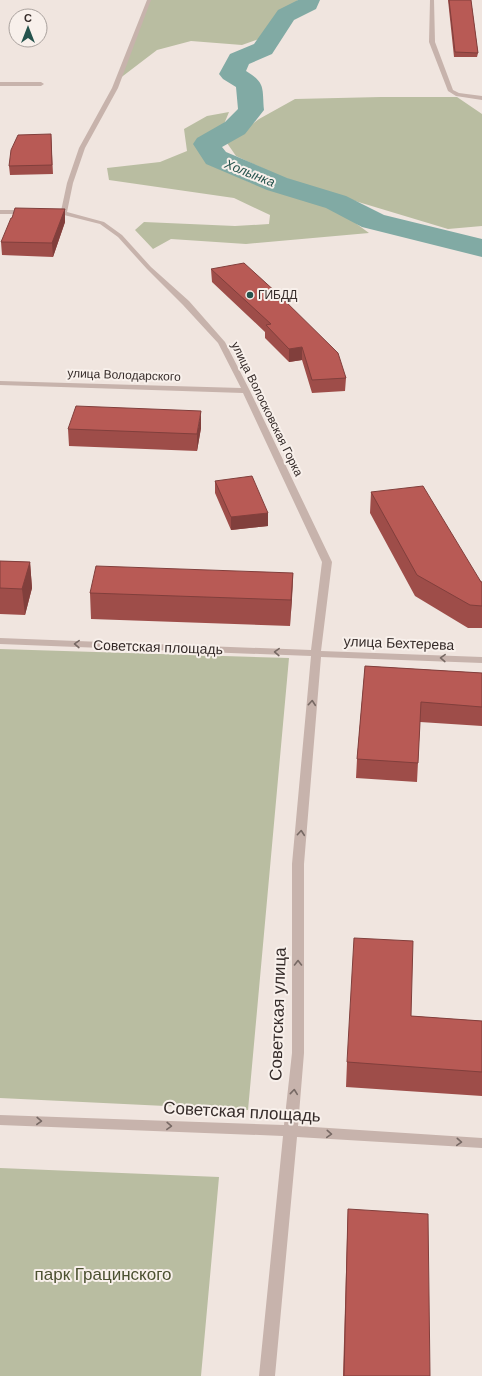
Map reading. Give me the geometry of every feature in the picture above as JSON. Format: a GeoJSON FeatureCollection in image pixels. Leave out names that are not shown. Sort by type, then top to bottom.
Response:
{"type":"FeatureCollection","features":[{"type":"Feature","properties":{"kind":"street"},"geometry":{"type":"LineString","coordinates":[[64,213],[70,183],[82,148],[115,88],[148,0]]}},
{"type":"Feature","properties":{"kind":"street"},"geometry":{"type":"LineString","coordinates":[[432,0],[432,42],[451,91],[458,95],[482,98]]}},
{"type":"Feature","properties":{"kind":"street"},"geometry":{"type":"LineString","coordinates":[[0,84],[41,84]]}},
{"type":"Feature","properties":{"kind":"street"},"geometry":{"type":"LineString","coordinates":[[473,97],[482,102]]}},
{"type":"Feature","properties":{"kind":"street","name":"улица Волосковская Горка"},"geometry":{"type":"LineString","coordinates":[[0,212],[64,213],[102,222],[120,236],[149,268],[186,303],[221,342],[328,562],[316,653]]}},
{"type":"Feature","properties":{"kind":"street","name":"улица Володарского"},"geometry":{"type":"LineString","coordinates":[[0,383],[246,391]]}},
{"type":"Feature","properties":{"kind":"street","name":"Советская площадь"},"geometry":{"type":"LineString","coordinates":[[0,641],[316,653]]}},
{"type":"Feature","properties":{"kind":"street","name":"улица Бехтерева"},"geometry":{"type":"LineString","coordinates":[[316,653],[482,660]]}},
{"type":"Feature","properties":{"kind":"street","name":"Советская улица"},"geometry":{"type":"LineString","coordinates":[[267,1376],[298,1053],[298,864],[316,653]]}},
{"type":"Feature","properties":{"kind":"street","name":"Советская площадь"},"geometry":{"type":"LineString","coordinates":[[0,1120],[290,1131],[482,1143]]}},
{"type":"Feature","properties":{"kind":"green space"},"geometry":{"type":"Polygon","coordinates":[[[150,0],[298,0],[259,39],[242,45],[191,41],[157,50],[119,79],[150,0]]]}},
{"type":"Feature","properties":{"kind":"green space"},"geometry":{"type":"Polygon","coordinates":[[[457,97],[482,114],[482,226],[448,229],[355,201],[279,176],[236,156],[227,143],[259,119],[295,99],[457,97]]]}},
{"type":"Feature","properties":{"kind":"green space"},"geometry":{"type":"Polygon","coordinates":[[[229,112],[222,129],[197,146],[213,164],[249,182],[335,208],[369,233],[246,244],[171,239],[153,249],[135,230],[144,222],[235,226],[269,224],[270,215],[234,198],[109,180],[107,168],[160,162],[187,151],[184,129],[207,116],[229,112]]]}},
{"type":"Feature","properties":{"kind":"green space"},"geometry":{"type":"Polygon","coordinates":[[[0,649],[289,658],[248,1110],[0,1098],[0,649]]]}},
{"type":"Feature","properties":{"kind":"green space","name":"парк Грацинского"},"geometry":{"type":"Polygon","coordinates":[[[0,1168],[219,1177],[201,1376],[0,1376],[0,1168]]]}},
{"type":"Feature","properties":{"kind":"building"},"geometry":{"type":"Polygon","coordinates":[[[449,0],[471,0],[478,53],[455,52],[449,0]]]}},
{"type":"Feature","properties":{"kind":"building"},"geometry":{"type":"Polygon","coordinates":[[[51,134],[52,165],[9,166],[11,150],[18,135],[51,134]]]}},
{"type":"Feature","properties":{"kind":"building"},"geometry":{"type":"Polygon","coordinates":[[[15,208],[65,209],[52,243],[1,242],[15,208]]]}},
{"type":"Feature","properties":{"kind":"building"},"geometry":{"type":"Polygon","coordinates":[[[244,263],[338,353],[346,378],[312,380],[302,347],[289,349],[266,325],[271,324],[211,269],[244,263]]]}},
{"type":"Feature","properties":{"kind":"building"},"geometry":{"type":"Polygon","coordinates":[[[76,406],[201,411],[197,434],[68,429],[76,406]]]}},
{"type":"Feature","properties":{"kind":"building"},"geometry":{"type":"Polygon","coordinates":[[[252,476],[268,513],[231,517],[215,481],[252,476]]]}},
{"type":"Feature","properties":{"kind":"building"},"geometry":{"type":"Polygon","coordinates":[[[423,486],[482,582],[482,606],[470,605],[417,575],[371,492],[423,486]]]}},
{"type":"Feature","properties":{"kind":"building"},"geometry":{"type":"Polygon","coordinates":[[[0,561],[30,562],[22,589],[0,588],[0,561]]]}},
{"type":"Feature","properties":{"kind":"building"},"geometry":{"type":"Polygon","coordinates":[[[96,566],[293,573],[291,600],[90,593],[96,566]]]}},
{"type":"Feature","properties":{"kind":"building"},"geometry":{"type":"Polygon","coordinates":[[[365,666],[482,673],[482,707],[421,702],[418,763],[357,759],[365,666]]]}},
{"type":"Feature","properties":{"kind":"building"},"geometry":{"type":"Polygon","coordinates":[[[354,938],[413,941],[411,1016],[482,1021],[482,1072],[347,1062],[354,938]]]}},
{"type":"Feature","properties":{"kind":"building"},"geometry":{"type":"Polygon","coordinates":[[[348,1209],[428,1214],[430,1376],[344,1376],[348,1209]]]}},
{"type":"Feature","properties":{"kind":"waterway","name":"Холынка"},"geometry":{"type":"LineString","coordinates":[[309,0],[308,4],[286,15],[263,49],[239,59],[232,74],[249,84],[251,110],[235,128],[207,144],[216,158],[277,184],[336,202],[373,221],[482,248]]}},
{"type":"Feature","properties":{"kind":"place","name":"ГИБДД"},"geometry":{"type":"Point","coordinates":[250,295]}}]}
